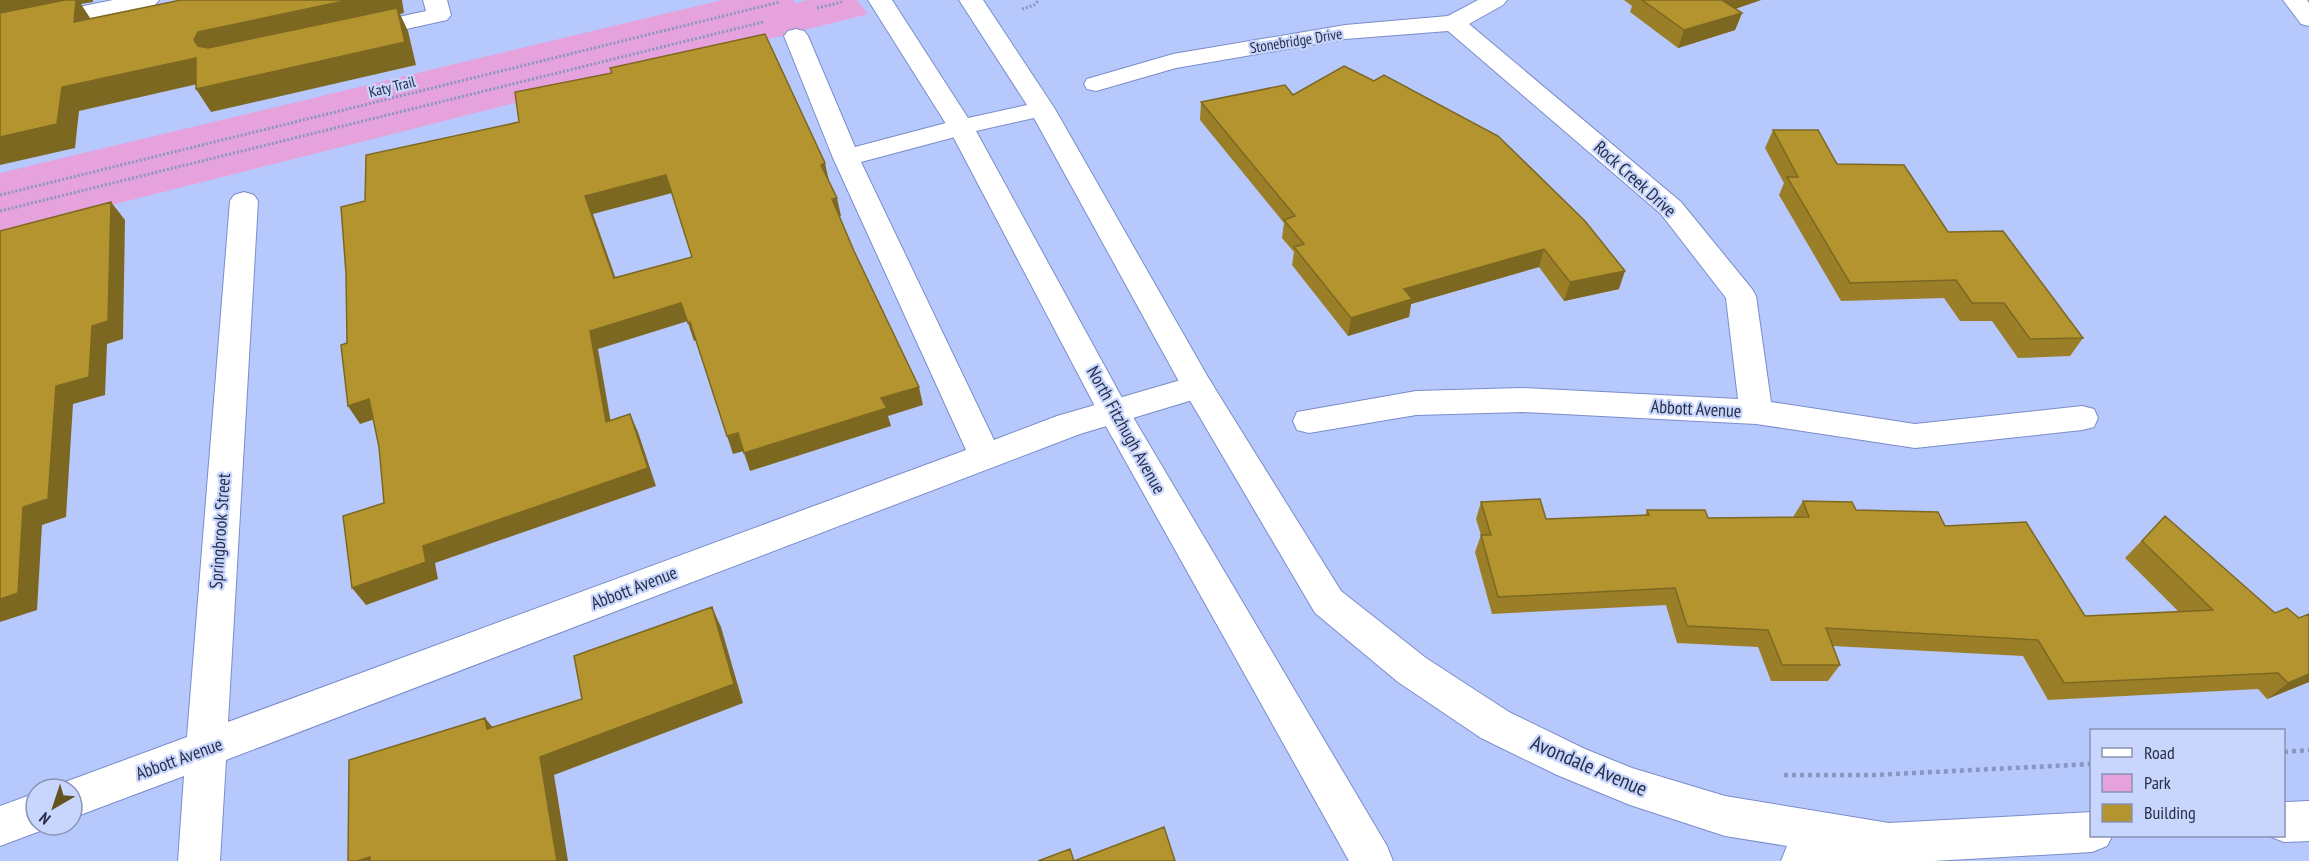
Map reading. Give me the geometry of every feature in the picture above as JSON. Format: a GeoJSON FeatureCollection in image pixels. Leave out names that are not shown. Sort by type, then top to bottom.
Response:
{"type":"FeatureCollection","features":[{"type":"Feature","properties":{"kind":"street"},"geometry":{"type":"LineString","coordinates":[[0,30],[147,0]]}},
{"type":"Feature","properties":{"kind":"street"},"geometry":{"type":"LineString","coordinates":[[336,37],[439,15],[435,0]]}},
{"type":"Feature","properties":{"kind":"street","name":"North Fitzhugh Avenue"},"geometry":{"type":"LineString","coordinates":[[880,0],[961,128],[1114,412],[1372,861]]}},
{"type":"Feature","properties":{"kind":"street"},"geometry":{"type":"LineString","coordinates":[[971,0],[1042,109],[1198,387]]}},
{"type":"Feature","properties":{"kind":"street","name":"Stonebridge Drive"},"geometry":{"type":"LineString","coordinates":[[1096,84],[1173,61],[1345,33],[1453,23],[1495,0]]}},
{"type":"Feature","properties":{"kind":"street"},"geometry":{"type":"LineString","coordinates":[[2295,0],[2309,19]]}},
{"type":"Feature","properties":{"kind":"street","name":"Rock Creek Drive"},"geometry":{"type":"LineString","coordinates":[[1453,23],[1671,208],[1741,296],[1756,412]]}},
{"type":"Feature","properties":{"kind":"street"},"geometry":{"type":"LineString","coordinates":[[796,36],[846,158],[985,456]]}},
{"type":"Feature","properties":{"kind":"street"},"geometry":{"type":"LineString","coordinates":[[846,158],[1042,109]]}},
{"type":"Feature","properties":{"kind":"street","name":"Springbrook Street"},"geometry":{"type":"LineString","coordinates":[[199,861],[244,201]]}},
{"type":"Feature","properties":{"kind":"street","name":"Abbott Avenue"},"geometry":{"type":"LineString","coordinates":[[84,795],[985,456],[1070,425],[1198,387]]}},
{"type":"Feature","properties":{"kind":"street","name":"Avondale Avenue"},"geometry":{"type":"LineString","coordinates":[[1198,387],[1328,602],[1412,670],[1495,725],[1571,762],[1630,786],[1725,816],[1889,843]]}},
{"type":"Feature","properties":{"kind":"street","name":"Abbott Avenue"},"geometry":{"type":"LineString","coordinates":[[1309,421],[1416,403],[1522,400],[1756,412],[1915,436],[2082,418]]}},
{"type":"Feature","properties":{"kind":"street"},"geometry":{"type":"LineString","coordinates":[[0,826],[24,817]]}},
{"type":"Feature","properties":{"kind":"street"},"geometry":{"type":"LineString","coordinates":[[2285,822],[2309,821]]}},
{"type":"Feature","properties":{"kind":"street","name":"Avondale Avenue"},"geometry":{"type":"LineString","coordinates":[[1802,861],[1889,843],[2090,832]]}},
{"type":"Feature","properties":{"kind":"path","name":"Katy Trail"},"geometry":{"type":"LineString","coordinates":[[0,195],[789,0]]}},
{"type":"Feature","properties":{"kind":"path"},"geometry":{"type":"LineString","coordinates":[[808,10],[851,0]]}},
{"type":"Feature","properties":{"kind":"path"},"geometry":{"type":"LineString","coordinates":[[1019,10],[1034,5],[1039,0]]}},
{"type":"Feature","properties":{"kind":"path"},"geometry":{"type":"LineString","coordinates":[[0,212],[763,22]]}},
{"type":"Feature","properties":{"kind":"path"},"geometry":{"type":"LineString","coordinates":[[2285,752],[2309,750]]}},
{"type":"Feature","properties":{"kind":"path"},"geometry":{"type":"LineString","coordinates":[[1779,775],[1874,775],[2090,764]]}},
{"type":"Feature","properties":{"kind":"green space"},"geometry":{"type":"Polygon","coordinates":[[[722,0],[793,0],[795,3],[809,0],[857,0],[868,14],[0,233],[0,173],[722,0]]]}},
{"type":"Feature","properties":{"kind":"building"},"geometry":{"type":"Polygon","coordinates":[[[65,0],[76,0],[74,22],[181,0],[349,0],[198,32],[194,40],[198,46],[208,48],[397,8],[405,42],[196,89],[196,58],[62,87],[57,124],[0,137],[0,13],[65,0]]]}},
{"type":"Feature","properties":{"kind":"building"},"geometry":{"type":"Polygon","coordinates":[[[1642,0],[1722,0],[1742,13],[1684,30],[1642,0]]]}},
{"type":"Feature","properties":{"kind":"building"},"geometry":{"type":"Polygon","coordinates":[[[765,34],[825,163],[821,165],[837,198],[832,199],[854,251],[919,387],[881,398],[887,408],[744,453],[738,433],[727,436],[690,322],[688,323],[681,303],[590,331],[606,422],[630,414],[648,468],[423,546],[426,562],[352,588],[343,516],[384,503],[379,447],[369,399],[348,406],[341,345],[347,343],[346,273],[341,207],[365,201],[366,155],[519,122],[515,92],[612,73],[610,68],[765,34]],[[666,175],[585,196],[614,278],[692,257],[666,175]]]}},
{"type":"Feature","properties":{"kind":"building"},"geometry":{"type":"Polygon","coordinates":[[[1344,66],[1374,81],[1384,75],[1498,136],[1585,221],[1625,271],[1570,282],[1544,249],[1404,289],[1412,299],[1351,318],[1294,247],[1304,244],[1284,220],[1295,216],[1201,102],[1285,85],[1293,95],[1344,66]]]}},
{"type":"Feature","properties":{"kind":"building"},"geometry":{"type":"Polygon","coordinates":[[[1773,130],[1818,130],[1837,164],[1904,165],[1948,232],[2003,231],[2083,338],[2030,339],[2004,303],[1972,303],[1956,280],[1850,283],[1787,177],[1798,177],[1773,130]]]}},
{"type":"Feature","properties":{"kind":"building"},"geometry":{"type":"Polygon","coordinates":[[[111,202],[108,321],[92,326],[89,377],[56,386],[48,499],[23,507],[18,593],[0,599],[0,231],[111,202]]]}},
{"type":"Feature","properties":{"kind":"building"},"geometry":{"type":"Polygon","coordinates":[[[1540,499],[1546,519],[1649,515],[1647,510],[1705,510],[1708,518],[1809,517],[1803,501],[1852,502],[1856,510],[1938,512],[1945,526],[2026,522],[2085,616],[2213,610],[2142,541],[2165,516],[2275,613],[2287,608],[2299,618],[2309,614],[2309,674],[2288,683],[2278,673],[2064,683],[2038,640],[1826,628],[1840,665],[1782,665],[1768,630],[1687,626],[1675,588],[1498,597],[1481,535],[1491,535],[1481,502],[1540,499]]]}},
{"type":"Feature","properties":{"kind":"building"},"geometry":{"type":"Polygon","coordinates":[[[712,607],[734,684],[540,757],[557,861],[370,861],[370,857],[348,861],[349,760],[485,718],[487,729],[582,699],[574,656],[712,607]]]}},
{"type":"Feature","properties":{"kind":"building"},"geometry":{"type":"Polygon","coordinates":[[[1164,827],[1175,861],[1074,861],[1164,827]]]}},
{"type":"Feature","properties":{"kind":"building"},"geometry":{"type":"Polygon","coordinates":[[[1070,849],[1074,861],[1038,861],[1070,849]]]}}]}
